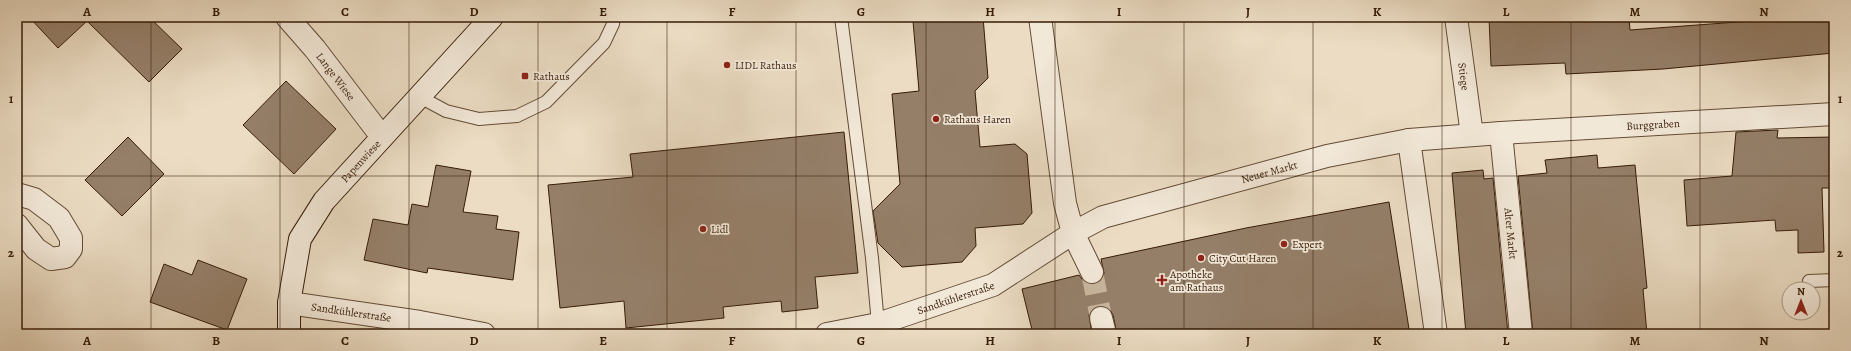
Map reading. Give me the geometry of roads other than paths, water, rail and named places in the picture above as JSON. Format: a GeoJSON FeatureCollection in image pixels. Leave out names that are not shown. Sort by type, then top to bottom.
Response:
{"type":"FeatureCollection","features":[{"type":"Feature","properties":{"kind":"street","name":"Lange Wiese"},"geometry":{"type":"LineString","coordinates":[[287,17],[315,49],[382,137]]}},
{"type":"Feature","properties":{"kind":"street","name":"Papenwiese"},"geometry":{"type":"LineString","coordinates":[[289,334],[290,303],[300,239],[324,201],[492,17]]}},
{"type":"Feature","properties":{"kind":"street","name":"Stiege"},"geometry":{"type":"LineString","coordinates":[[1456,17],[1472,135]]}},
{"type":"Feature","properties":{"kind":"street"},"geometry":{"type":"LineString","coordinates":[[1041,21],[1065,203],[1073,233],[1092,272]]}},
{"type":"Feature","properties":{"kind":"street","name":"Burggraben"},"geometry":{"type":"LineString","coordinates":[[1472,135],[1834,114]]}},
{"type":"Feature","properties":{"kind":"street","name":"Alter Markt"},"geometry":{"type":"LineString","coordinates":[[1501,133],[1521,334]]}},
{"type":"Feature","properties":{"kind":"street","name":"Neuer Markt"},"geometry":{"type":"LineString","coordinates":[[1073,233],[1103,217],[1170,200],[1327,156],[1409,140],[1472,135]]}},
{"type":"Feature","properties":{"kind":"street"},"geometry":{"type":"LineString","coordinates":[[1409,140],[1435,324]]}},
{"type":"Feature","properties":{"kind":"street"},"geometry":{"type":"LineString","coordinates":[[17,194],[34,199],[59,218],[71,238],[71,249],[64,257],[51,259],[36,249],[17,225]]}},
{"type":"Feature","properties":{"kind":"street","name":"Sandkühlerstraße"},"geometry":{"type":"LineString","coordinates":[[827,334],[878,324],[993,285],[1073,233]]}},
{"type":"Feature","properties":{"kind":"street","name":"Sandkühlerstraße"},"geometry":{"type":"LineString","coordinates":[[290,303],[420,322],[484,334]]}},
{"type":"Feature","properties":{"kind":"lane"},"geometry":{"type":"LineString","coordinates":[[420,97],[446,111],[479,119],[517,116],[546,102],[604,43],[613,24],[614,17]]}},
{"type":"Feature","properties":{"kind":"lane"},"geometry":{"type":"LineString","coordinates":[[841,17],[872,258],[878,324]]}},
{"type":"Feature","properties":{"kind":"lane"},"geometry":{"type":"LineString","coordinates":[[1809,280],[1834,280]]}},
{"type":"Feature","properties":{"kind":"tunnel"},"geometry":{"type":"LineString","coordinates":[[1092,272],[1101,318]]}},
{"type":"Feature","properties":{"kind":"place","name":"LIDL Rathaus"},"geometry":{"type":"Point","coordinates":[727,65]}},
{"type":"Feature","properties":{"kind":"place","name":"Rathaus"},"geometry":{"type":"Point","coordinates":[525,76]}},
{"type":"Feature","properties":{"kind":"place","name":"Rathaus Haren"},"geometry":{"type":"Point","coordinates":[936,119]}},
{"type":"Feature","properties":{"kind":"place","name":"Lidl"},"geometry":{"type":"Point","coordinates":[703,229]}},
{"type":"Feature","properties":{"kind":"place","name":"Expert"},"geometry":{"type":"Point","coordinates":[1284,244]}},
{"type":"Feature","properties":{"kind":"place","name":"City Cut Haren"},"geometry":{"type":"Point","coordinates":[1201,258]}},
{"type":"Feature","properties":{"kind":"place","name":"Apotheke am Rathaus"},"geometry":{"type":"Point","coordinates":[1162,280]}}]}
